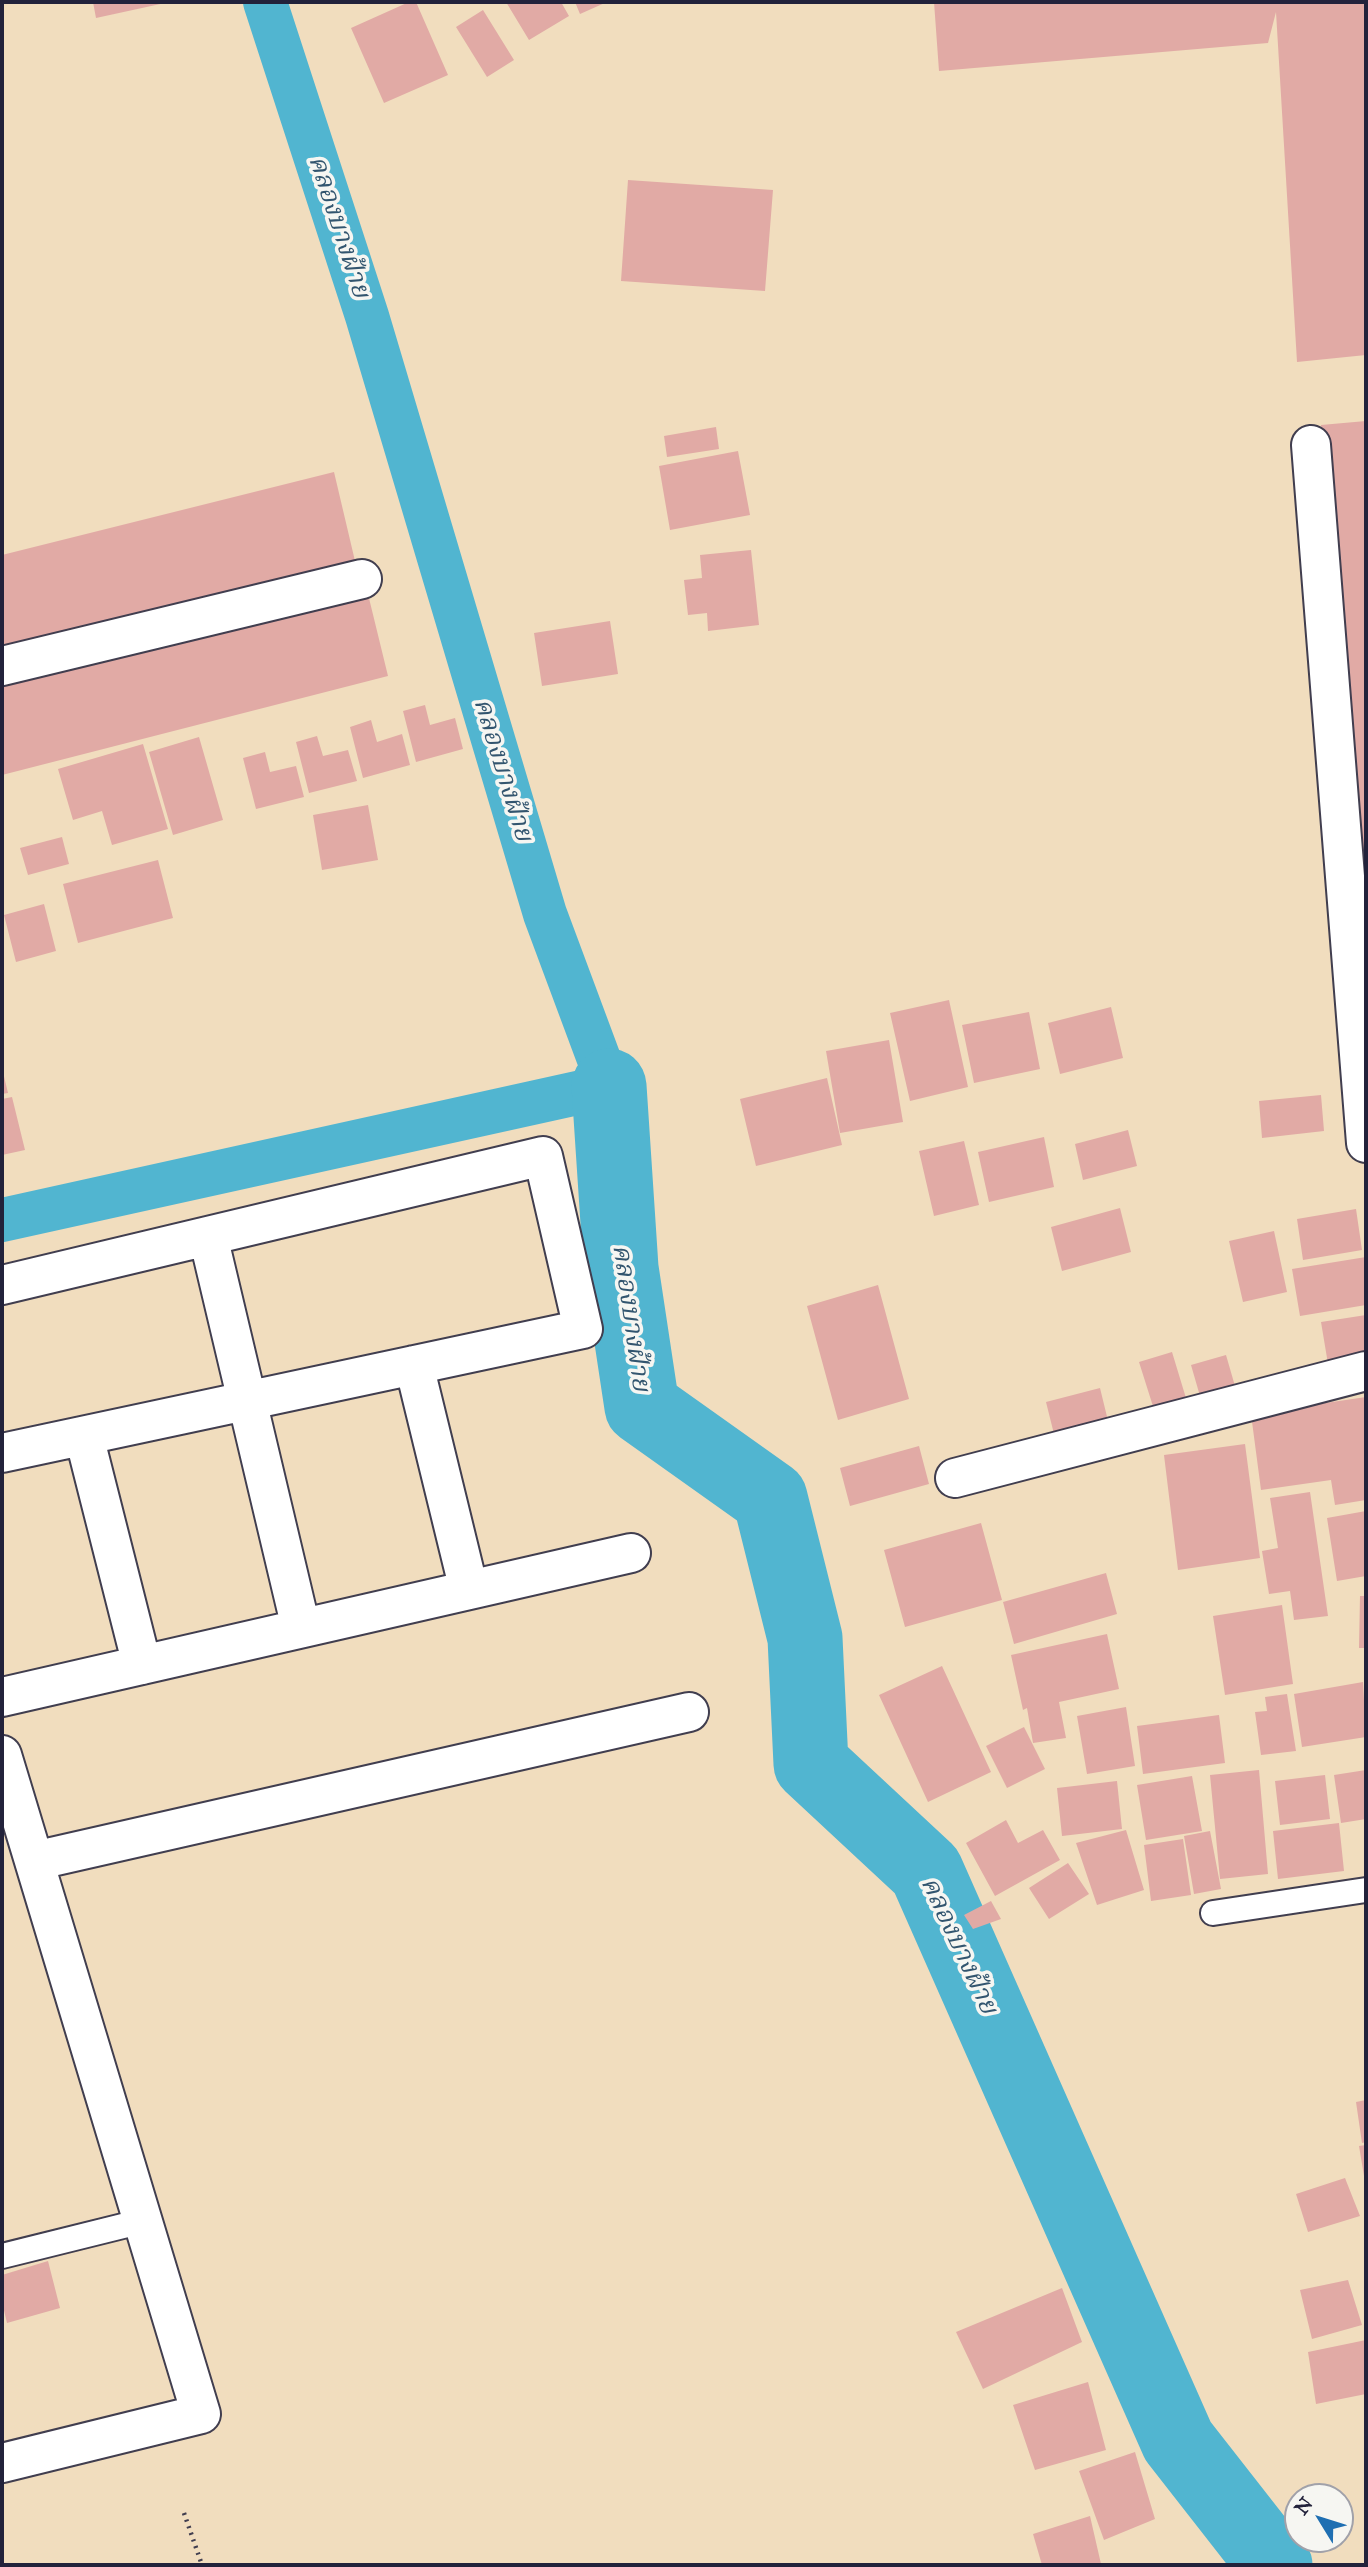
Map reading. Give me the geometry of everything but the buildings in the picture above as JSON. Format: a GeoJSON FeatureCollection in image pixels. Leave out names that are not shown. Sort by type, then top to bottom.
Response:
{"type":"FeatureCollection","features":[{"type":"Feature","properties":{"kind":"street"},"geometry":{"type":"LineString","coordinates":[[1311,445],[1366,1143]]}},
{"type":"Feature","properties":{"kind":"street"},"geometry":{"type":"LineString","coordinates":[[2,666],[362,579]]}},
{"type":"Feature","properties":{"kind":"street"},"geometry":{"type":"LineString","coordinates":[[2,1285],[543,1156],[583,1329],[2,1453]]}},
{"type":"Feature","properties":{"kind":"street"},"geometry":{"type":"LineString","coordinates":[[208,1236],[301,1628]]}},
{"type":"Feature","properties":{"kind":"street"},"geometry":{"type":"LineString","coordinates":[[414,1365],[469,1590]]}},
{"type":"Feature","properties":{"kind":"street"},"geometry":{"type":"LineString","coordinates":[[954,1478],[1366,1371]]}},
{"type":"Feature","properties":{"kind":"street"},"geometry":{"type":"LineString","coordinates":[[84,1436],[142,1664]]}},
{"type":"Feature","properties":{"kind":"street"},"geometry":{"type":"LineString","coordinates":[[2,1697],[631,1553]]}},
{"type":"Feature","properties":{"kind":"street"},"geometry":{"type":"LineString","coordinates":[[34,1861],[690,1712]]}},
{"type":"Feature","properties":{"kind":"street"},"geometry":{"type":"LineString","coordinates":[[2,1755],[201,2414],[2,2463]]}},
{"type":"Feature","properties":{"kind":"lane"},"geometry":{"type":"LineString","coordinates":[[1213,1913],[1366,1890]]}},
{"type":"Feature","properties":{"kind":"lane"},"geometry":{"type":"LineString","coordinates":[[2,2256],[143,2221]]}},
{"type":"Feature","properties":{"kind":"path"},"geometry":{"type":"LineString","coordinates":[[184,2513],[202,2565]]}},
{"type":"Feature","properties":{"kind":"waterway","name":"คลองบางฝ้าย"},"geometry":{"type":"LineString","coordinates":[[2,1220],[609,1086],[545,914],[367,316],[265,2]]}},
{"type":"Feature","properties":{"kind":"waterway","name":"คลองบางฝ้าย"},"geometry":{"type":"LineString","coordinates":[[609,1086],[621,1268],[642,1407],[770,1498],[805,1638],[811,1764],[926,1871],[1178,2441],[1275,2565]]}}]}
